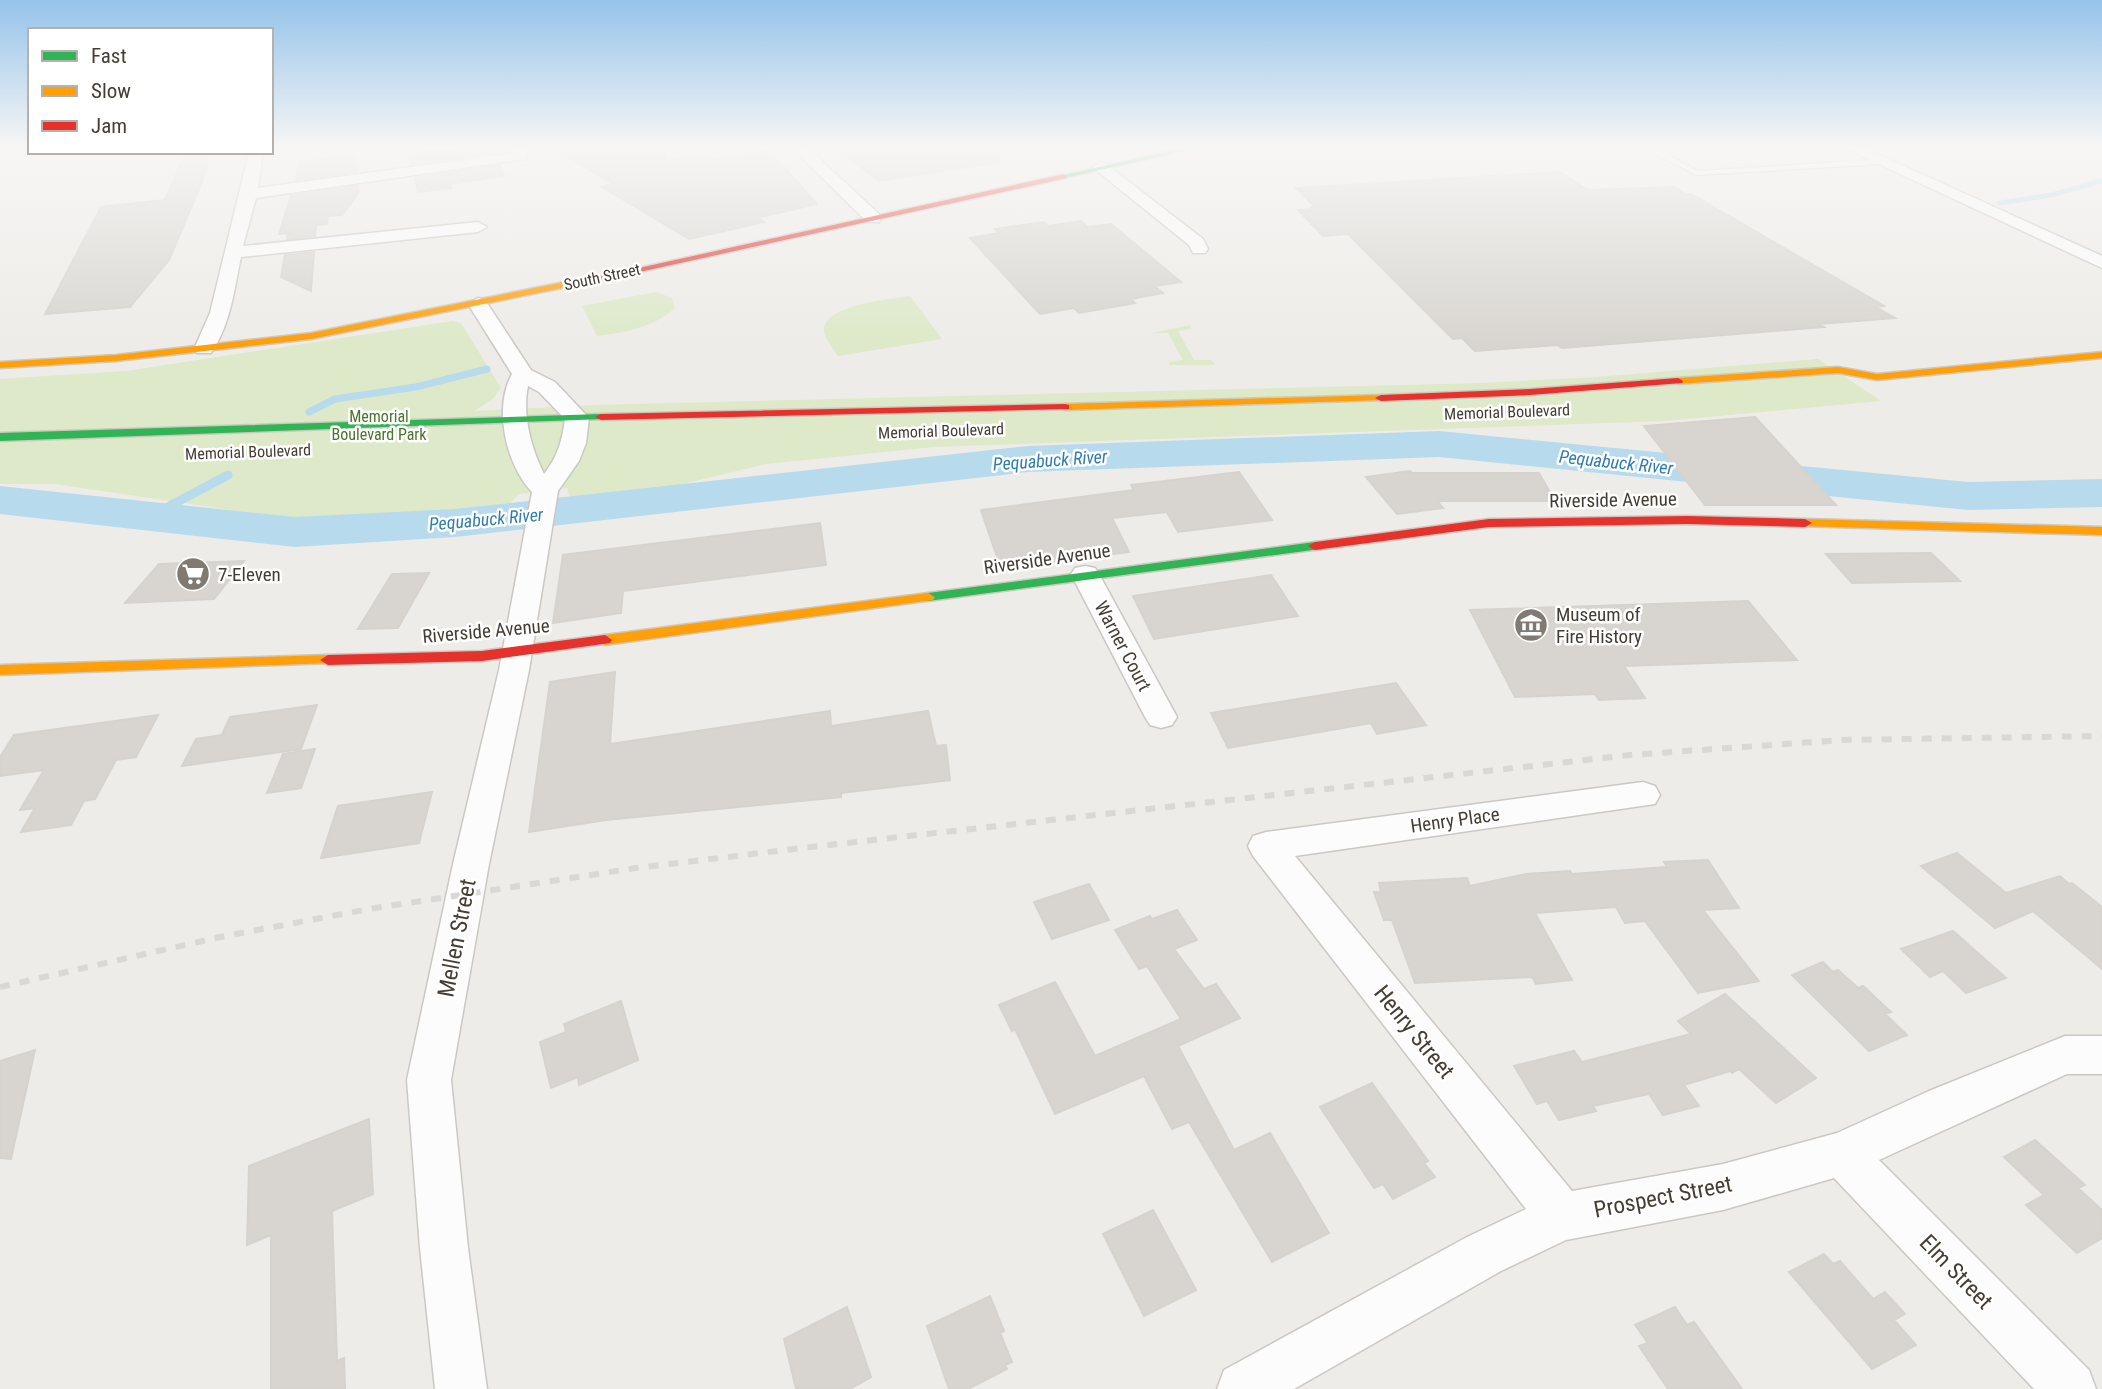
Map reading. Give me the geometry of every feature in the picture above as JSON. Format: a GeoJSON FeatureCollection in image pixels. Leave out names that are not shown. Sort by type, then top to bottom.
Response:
{"type":"FeatureCollection","features":[{"type":"Feature","properties":{"kind":"main road","name":"South Street"},"geometry":{"type":"LineString","coordinates":[[0,365],[204,349],[311,336],[478,304],[901,212]]}},
{"type":"Feature","properties":{"kind":"main road","name":"Memorial Boulevard"},"geometry":{"type":"LineString","coordinates":[[0,437],[578,418],[1312,401],[1530,392],[1838,370],[1877,377],[2102,355]]}},
{"type":"Feature","properties":{"kind":"main road","name":"Memorial Boulevard"},"geometry":{"type":"LineString","coordinates":[[1850,388],[1864,387],[1877,377]]}},
{"type":"Feature","properties":{"kind":"main road","name":"Riverside Avenue"},"geometry":{"type":"LineString","coordinates":[[0,670],[400,660],[517,651],[1085,574],[1489,523],[1687,520],[2102,531]]}},
{"type":"Feature","properties":{"kind":"street"},"geometry":{"type":"LineString","coordinates":[[204,349],[212,337],[221,309],[243,212]]}},
{"type":"Feature","properties":{"kind":"street"},"geometry":{"type":"LineString","coordinates":[[866,212],[873,218]]}},
{"type":"Feature","properties":{"kind":"street"},"geometry":{"type":"LineString","coordinates":[[1158,212],[1197,243],[1199,249]]}},
{"type":"Feature","properties":{"kind":"street"},"geometry":{"type":"LineString","coordinates":[[1988,212],[2102,263]]}},
{"type":"Feature","properties":{"kind":"street"},"geometry":{"type":"LineString","coordinates":[[233,252],[478,226]]}},
{"type":"Feature","properties":{"kind":"street"},"geometry":{"type":"LineString","coordinates":[[478,304],[523,374],[547,387],[578,418]]}},
{"type":"Feature","properties":{"kind":"street"},"geometry":{"type":"LineString","coordinates":[[523,374],[516,388],[516,420],[534,483],[545,491]]}},
{"type":"Feature","properties":{"kind":"street","name":"Mellen Street"},"geometry":{"type":"LineString","coordinates":[[461,1389],[444,1248],[429,1080],[517,651],[545,491],[568,461],[576,443],[578,418]]}},
{"type":"Feature","properties":{"kind":"street","name":"Warner Court"},"geometry":{"type":"LineString","coordinates":[[1085,574],[1161,717]]}},
{"type":"Feature","properties":{"kind":"street","name":"Henry Place"},"geometry":{"type":"LineString","coordinates":[[1266,846],[1643,795]]}},
{"type":"Feature","properties":{"kind":"street","name":"Henry Street"},"geometry":{"type":"LineString","coordinates":[[1266,846],[1562,1217]]}},
{"type":"Feature","properties":{"kind":"street","name":"Prospect Street"},"geometry":{"type":"LineString","coordinates":[[1243,1389],[1484,1254],[1562,1217],[1723,1187],[1842,1154],[2065,1055],[2102,1055]]}},
{"type":"Feature","properties":{"kind":"street","name":"Elm Street"},"geometry":{"type":"LineString","coordinates":[[1842,1154],[2070,1389]]}},
{"type":"Feature","properties":{"kind":"green space"},"geometry":{"type":"Polygon","coordinates":[[[656,292],[672,298],[675,308],[648,325],[618,333],[597,336],[582,306],[656,292]]]}},
{"type":"Feature","properties":{"kind":"green space"},"geometry":{"type":"Polygon","coordinates":[[[910,296],[942,339],[838,356],[828,342],[824,327],[837,313],[862,304],[910,296]]]}},
{"type":"Feature","properties":{"kind":"green space","name":"Memorial Boulevard Park"},"geometry":{"type":"Polygon","coordinates":[[[453,321],[461,323],[501,388],[493,399],[474,411],[594,405],[1482,383],[1596,377],[1818,359],[1881,401],[1665,421],[934,447],[766,464],[637,495],[571,502],[567,488],[519,494],[505,508],[352,521],[285,518],[55,484],[0,484],[0,379],[126,371],[453,321]]]}},
{"type":"Feature","properties":{"kind":"green space"},"geometry":{"type":"Polygon","coordinates":[[[1190,325],[1192,329],[1178,331],[1194,360],[1211,360],[1215,364],[1169,365],[1169,362],[1183,360],[1168,333],[1153,333],[1190,325]]]}},
{"type":"Feature","properties":{"kind":"building"},"geometry":{"type":"Polygon","coordinates":[[[98,212],[189,212],[169,260],[130,307],[45,314],[98,212]]]}},
{"type":"Feature","properties":{"kind":"building"},"geometry":{"type":"Polygon","coordinates":[[[286,212],[344,212],[342,215],[328,216],[327,224],[316,225],[315,236],[287,239],[288,233],[279,234],[286,212]]]}},
{"type":"Feature","properties":{"kind":"building"},"geometry":{"type":"Polygon","coordinates":[[[644,212],[783,212],[757,218],[764,222],[689,239],[644,212]]]}},
{"type":"Feature","properties":{"kind":"building"},"geometry":{"type":"Polygon","coordinates":[[[1300,212],[1722,212],[1884,306],[1876,307],[1895,318],[1819,324],[1824,327],[1562,348],[1557,345],[1475,351],[1462,338],[1453,339],[1348,234],[1323,236],[1300,212]]]}},
{"type":"Feature","properties":{"kind":"building"},"geometry":{"type":"Polygon","coordinates":[[[1081,221],[1088,227],[1111,224],[1181,282],[1154,286],[1163,293],[1131,299],[1135,303],[1079,313],[1074,308],[1040,314],[970,238],[999,233],[995,229],[1044,222],[1048,226],[1081,221]]]}},
{"type":"Feature","properties":{"kind":"building"},"geometry":{"type":"Polygon","coordinates":[[[314,252],[311,291],[281,277],[285,255],[314,252]]]}},
{"type":"Feature","properties":{"kind":"building"},"geometry":{"type":"Polygon","coordinates":[[[1755,417],[1836,505],[1705,505],[1644,426],[1755,417]]]}},
{"type":"Feature","properties":{"kind":"building"},"geometry":{"type":"Polygon","coordinates":[[[1410,471],[1539,473],[1555,501],[1437,501],[1443,508],[1397,514],[1366,477],[1410,471]]]}},
{"type":"Feature","properties":{"kind":"building"},"geometry":{"type":"Polygon","coordinates":[[[1239,472],[1272,520],[1178,532],[1167,512],[1112,518],[1129,552],[1001,569],[981,510],[1134,490],[1131,485],[1239,472]]]}},
{"type":"Feature","properties":{"kind":"building"},"geometry":{"type":"Polygon","coordinates":[[[820,523],[826,565],[623,591],[621,613],[553,623],[563,555],[820,523]]]}},
{"type":"Feature","properties":{"kind":"building"},"geometry":{"type":"Polygon","coordinates":[[[1931,553],[1960,581],[1852,583],[1826,554],[1931,553]]]}},
{"type":"Feature","properties":{"kind":"building","name":"7-Eleven"},"geometry":{"type":"Polygon","coordinates":[[[244,561],[214,599],[125,603],[159,564],[244,561]]]}},
{"type":"Feature","properties":{"kind":"building"},"geometry":{"type":"Polygon","coordinates":[[[429,573],[398,628],[358,629],[392,574],[429,573]]]}},
{"type":"Feature","properties":{"kind":"building"},"geometry":{"type":"Polygon","coordinates":[[[1271,575],[1298,616],[1154,639],[1133,596],[1271,575]]]}},
{"type":"Feature","properties":{"kind":"building"},"geometry":{"type":"Polygon","coordinates":[[[1748,601],[1797,660],[1624,666],[1645,698],[1599,700],[1595,694],[1515,697],[1470,610],[1748,601]]]}},
{"type":"Feature","properties":{"kind":"building"},"geometry":{"type":"Polygon","coordinates":[[[615,672],[610,744],[830,711],[831,726],[928,711],[936,746],[946,745],[950,780],[841,793],[841,797],[606,820],[529,832],[550,682],[615,672]]]}},
{"type":"Feature","properties":{"kind":"building"},"geometry":{"type":"Polygon","coordinates":[[[1396,683],[1426,725],[1377,734],[1371,723],[1228,748],[1211,713],[1396,683]]]}},
{"type":"Feature","properties":{"kind":"building"},"geometry":{"type":"Polygon","coordinates":[[[317,705],[301,749],[182,766],[196,739],[222,735],[230,717],[317,705]]]}},
{"type":"Feature","properties":{"kind":"building"},"geometry":{"type":"Polygon","coordinates":[[[158,715],[136,757],[116,760],[95,799],[84,801],[71,825],[21,832],[35,808],[20,810],[44,770],[0,776],[0,757],[14,735],[158,715]]]}},
{"type":"Feature","properties":{"kind":"building"},"geometry":{"type":"Polygon","coordinates":[[[315,749],[301,788],[267,793],[283,754],[315,749]]]}},
{"type":"Feature","properties":{"kind":"building"},"geometry":{"type":"Polygon","coordinates":[[[432,792],[419,843],[321,858],[338,806],[432,792]]]}},
{"type":"Feature","properties":{"kind":"building"},"geometry":{"type":"Polygon","coordinates":[[[1957,853],[2006,893],[2060,876],[2102,907],[2102,969],[2033,911],[1995,928],[1921,866],[1957,853]]]}},
{"type":"Feature","properties":{"kind":"building"},"geometry":{"type":"Polygon","coordinates":[[[1708,860],[1739,908],[1703,910],[1759,981],[1698,993],[1645,921],[1625,923],[1616,907],[1535,913],[1572,980],[1536,984],[1532,977],[1415,983],[1392,920],[1384,920],[1374,892],[1381,892],[1379,883],[1467,878],[1470,886],[1526,874],[1570,871],[1572,874],[1667,867],[1664,862],[1708,860]]]}},
{"type":"Feature","properties":{"kind":"building"},"geometry":{"type":"Polygon","coordinates":[[[1089,884],[1109,920],[1052,939],[1034,902],[1089,884]]]}},
{"type":"Feature","properties":{"kind":"building"},"geometry":{"type":"Polygon","coordinates":[[[1177,910],[1197,940],[1174,949],[1204,989],[1216,984],[1240,1018],[1178,1046],[1234,1150],[1270,1133],[1329,1233],[1272,1262],[1189,1122],[1172,1129],[1144,1076],[1055,1114],[1015,1029],[1012,1031],[999,1005],[1055,982],[1095,1056],[1181,1019],[1147,966],[1139,969],[1115,930],[1150,916],[1152,919],[1177,910]]]}},
{"type":"Feature","properties":{"kind":"building"},"geometry":{"type":"Polygon","coordinates":[[[1953,931],[2006,978],[1966,993],[1943,971],[1930,977],[1901,949],[1953,931]]]}},
{"type":"Feature","properties":{"kind":"building"},"geometry":{"type":"Polygon","coordinates":[[[1823,962],[1833,972],[1838,970],[1858,988],[1863,986],[1891,1012],[1885,1014],[1907,1035],[1869,1051],[1792,975],[1823,962]]]}},
{"type":"Feature","properties":{"kind":"building"},"geometry":{"type":"Polygon","coordinates":[[[1725,994],[1816,1078],[1776,1103],[1739,1069],[1684,1085],[1699,1106],[1663,1115],[1649,1094],[1593,1106],[1596,1111],[1559,1120],[1547,1101],[1537,1104],[1514,1066],[1574,1051],[1582,1062],[1691,1034],[1678,1021],[1725,994]]]}},
{"type":"Feature","properties":{"kind":"building"},"geometry":{"type":"Polygon","coordinates":[[[621,1001],[638,1060],[579,1085],[578,1077],[551,1088],[540,1042],[566,1032],[564,1024],[621,1001]]]}},
{"type":"Feature","properties":{"kind":"building"},"geometry":{"type":"Polygon","coordinates":[[[35,1050],[11,1159],[0,1158],[0,1061],[35,1050]]]}},
{"type":"Feature","properties":{"kind":"building"},"geometry":{"type":"Polygon","coordinates":[[[1372,1083],[1428,1161],[1424,1163],[1435,1177],[1393,1199],[1383,1184],[1374,1188],[1320,1107],[1372,1083]]]}},
{"type":"Feature","properties":{"kind":"building"},"geometry":{"type":"Polygon","coordinates":[[[369,1119],[373,1194],[332,1211],[337,1361],[344,1358],[345,1389],[271,1389],[271,1235],[247,1245],[249,1166],[369,1119]]]}},
{"type":"Feature","properties":{"kind":"building"},"geometry":{"type":"Polygon","coordinates":[[[2035,1140],[2085,1185],[2078,1188],[2102,1210],[2102,1238],[2077,1253],[2026,1205],[2044,1195],[2004,1157],[2035,1140]]]}},
{"type":"Feature","properties":{"kind":"building"},"geometry":{"type":"Polygon","coordinates":[[[1153,1210],[1196,1290],[1144,1316],[1103,1234],[1153,1210]]]}},
{"type":"Feature","properties":{"kind":"building"},"geometry":{"type":"Polygon","coordinates":[[[1824,1254],[1833,1264],[1840,1261],[1873,1299],[1885,1292],[1905,1314],[1894,1320],[1916,1345],[1872,1369],[1789,1272],[1824,1254]]]}},
{"type":"Feature","properties":{"kind":"building"},"geometry":{"type":"Polygon","coordinates":[[[990,1296],[1004,1331],[1000,1333],[1012,1362],[1005,1365],[1007,1369],[968,1389],[949,1389],[927,1326],[990,1296]]]}},
{"type":"Feature","properties":{"kind":"building"},"geometry":{"type":"Polygon","coordinates":[[[847,1307],[871,1377],[850,1389],[796,1389],[784,1339],[847,1307]]]}},
{"type":"Feature","properties":{"kind":"building"},"geometry":{"type":"Polygon","coordinates":[[[1675,1307],[1687,1325],[1694,1322],[1742,1389],[1668,1389],[1639,1346],[1648,1343],[1635,1325],[1675,1307]]]}},
{"type":"Feature","properties":{"kind":"waterway"},"geometry":{"type":"LineString","coordinates":[[309,412],[335,399],[416,387],[487,369]]}},
{"type":"Feature","properties":{"kind":"waterway","name":"Pequabuck River"},"geometry":{"type":"LineString","coordinates":[[0,500],[295,532],[455,523],[1028,459],[1439,444],[1968,496],[2102,493]]}},
{"type":"Feature","properties":{"kind":"waterway"},"geometry":{"type":"LineString","coordinates":[[151,516],[228,475]]}},
{"type":"Feature","properties":{"kind":"railway"},"geometry":{"type":"LineString","coordinates":[[0,987],[220,937],[369,909],[636,868],[802,848],[1630,755],[1842,740],[2102,736]]}},
{"type":"Feature","properties":{"kind":"traffic: fast"},"geometry":{"type":"LineString","coordinates":[[0,437],[601,417]]}},
{"type":"Feature","properties":{"kind":"traffic: fast"},"geometry":{"type":"LineString","coordinates":[[928,597],[1315,546]]}},
{"type":"Feature","properties":{"kind":"traffic: slow"},"geometry":{"type":"LineString","coordinates":[[0,365],[116,358],[311,336],[594,279]]}},
{"type":"Feature","properties":{"kind":"traffic: slow"},"geometry":{"type":"LineString","coordinates":[[1678,381],[1838,370],[1877,377],[2102,355]]}},
{"type":"Feature","properties":{"kind":"traffic: slow"},"geometry":{"type":"LineString","coordinates":[[1065,407],[1381,398]]}},
{"type":"Feature","properties":{"kind":"traffic: slow"},"geometry":{"type":"LineString","coordinates":[[1805,523],[2102,531]]}},
{"type":"Feature","properties":{"kind":"traffic: slow"},"geometry":{"type":"LineString","coordinates":[[605,640],[928,597]]}},
{"type":"Feature","properties":{"kind":"traffic: slow"},"geometry":{"type":"LineString","coordinates":[[0,670],[328,660]]}},
{"type":"Feature","properties":{"kind":"traffic: jam"},"geometry":{"type":"LineString","coordinates":[[594,279],[901,212]]}},
{"type":"Feature","properties":{"kind":"traffic: jam"},"geometry":{"type":"LineString","coordinates":[[1381,398],[1530,392],[1678,381]]}},
{"type":"Feature","properties":{"kind":"traffic: jam"},"geometry":{"type":"LineString","coordinates":[[601,417],[1065,407]]}},
{"type":"Feature","properties":{"kind":"traffic: jam"},"geometry":{"type":"LineString","coordinates":[[1315,546],[1489,523],[1687,520],[1805,523]]}},
{"type":"Feature","properties":{"kind":"traffic: jam"},"geometry":{"type":"LineString","coordinates":[[328,660],[482,656],[605,640]]}},
{"type":"Feature","properties":{"kind":"place","name":"7-Eleven"},"geometry":{"type":"Point","coordinates":[193,574]}},
{"type":"Feature","properties":{"kind":"place","name":"Museum of Fire History"},"geometry":{"type":"Point","coordinates":[1531,625]}}]}
